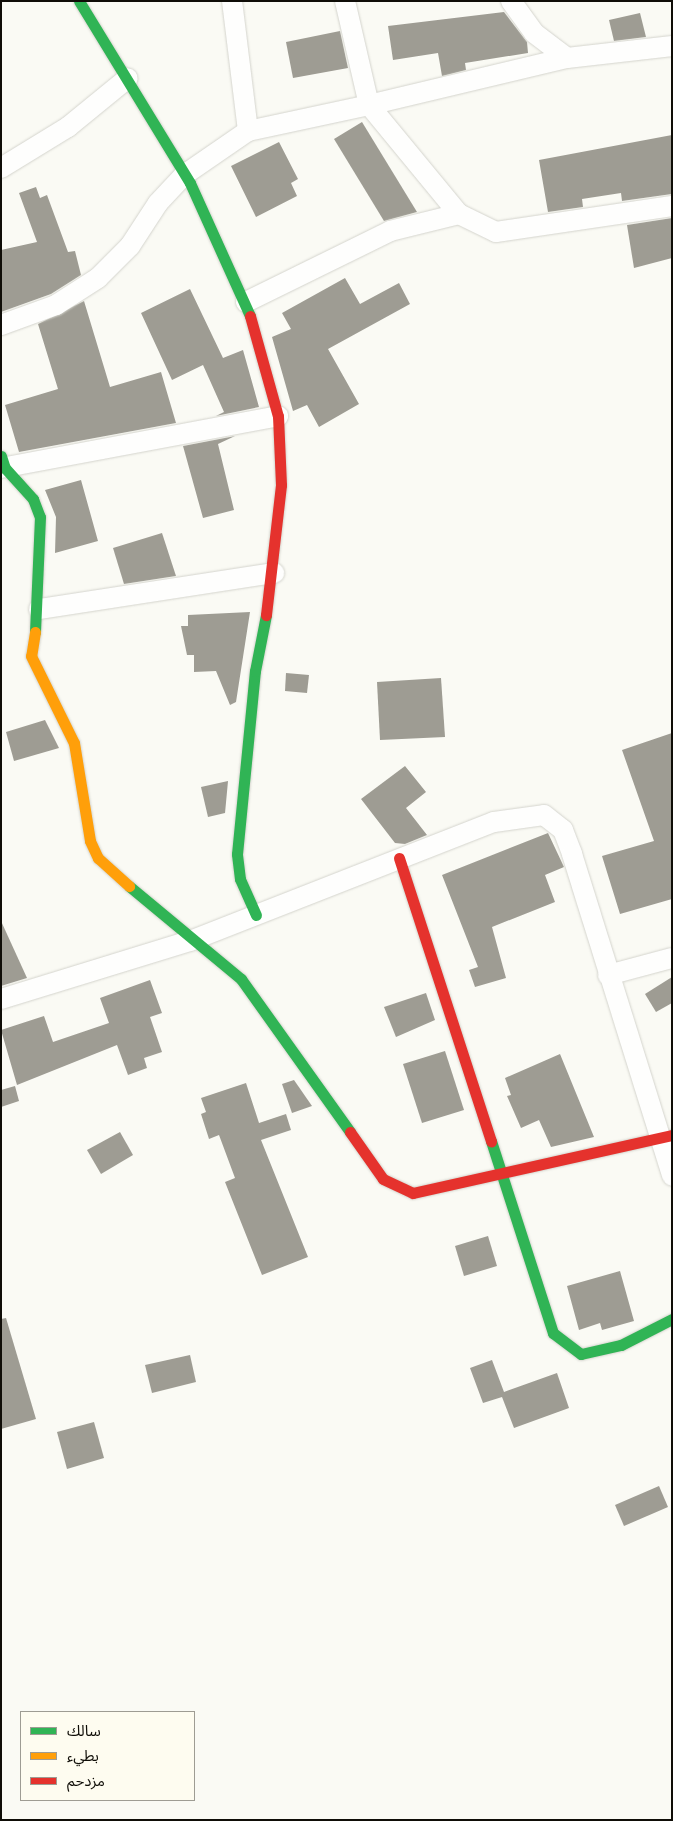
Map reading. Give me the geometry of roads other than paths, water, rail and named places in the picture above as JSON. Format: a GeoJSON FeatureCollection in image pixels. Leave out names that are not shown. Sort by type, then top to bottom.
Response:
{"type":"FeatureCollection","features":[{"type":"Feature","properties":{"kind":"street"},"geometry":{"type":"LineString","coordinates":[[78,1],[128,78],[184,175],[246,302],[278,416],[281,485],[274,573],[255,671],[238,854],[240,879],[256,915]]}},
{"type":"Feature","properties":{"kind":"street"},"geometry":{"type":"LineString","coordinates":[[232,1],[248,131]]}},
{"type":"Feature","properties":{"kind":"street"},"geometry":{"type":"LineString","coordinates":[[345,1],[369,106],[459,214],[496,232],[672,206]]}},
{"type":"Feature","properties":{"kind":"street"},"geometry":{"type":"LineString","coordinates":[[511,1],[534,34],[567,58]]}},
{"type":"Feature","properties":{"kind":"street"},"geometry":{"type":"LineString","coordinates":[[1,325],[56,305],[98,278],[126,252],[158,203],[184,175],[248,131],[369,106],[567,58],[672,46]]}},
{"type":"Feature","properties":{"kind":"street"},"geometry":{"type":"LineString","coordinates":[[1,168],[68,127],[128,78]]}},
{"type":"Feature","properties":{"kind":"street"},"geometry":{"type":"LineString","coordinates":[[246,302],[390,231],[459,214]]}},
{"type":"Feature","properties":{"kind":"street"},"geometry":{"type":"LineString","coordinates":[[2,464],[278,416]]}},
{"type":"Feature","properties":{"kind":"street"},"geometry":{"type":"LineString","coordinates":[[2,464],[29,492],[40,517],[38,609],[31,656],[74,743],[94,850],[114,876],[190,941],[225,964],[250,989],[391,1186],[413,1193],[665,1138]]}},
{"type":"Feature","properties":{"kind":"street"},"geometry":{"type":"LineString","coordinates":[[38,609],[274,573]]}},
{"type":"Feature","properties":{"kind":"street"},"geometry":{"type":"LineString","coordinates":[[1,999],[190,941],[494,822],[532,815],[551,818],[563,830],[569,846],[608,975],[665,1138],[672,1176]]}},
{"type":"Feature","properties":{"kind":"street"},"geometry":{"type":"LineString","coordinates":[[398,858],[546,1320],[561,1342],[582,1354],[604,1351],[672,1319]]}},
{"type":"Feature","properties":{"kind":"street"},"geometry":{"type":"LineString","coordinates":[[608,975],[672,958]]}}]}
